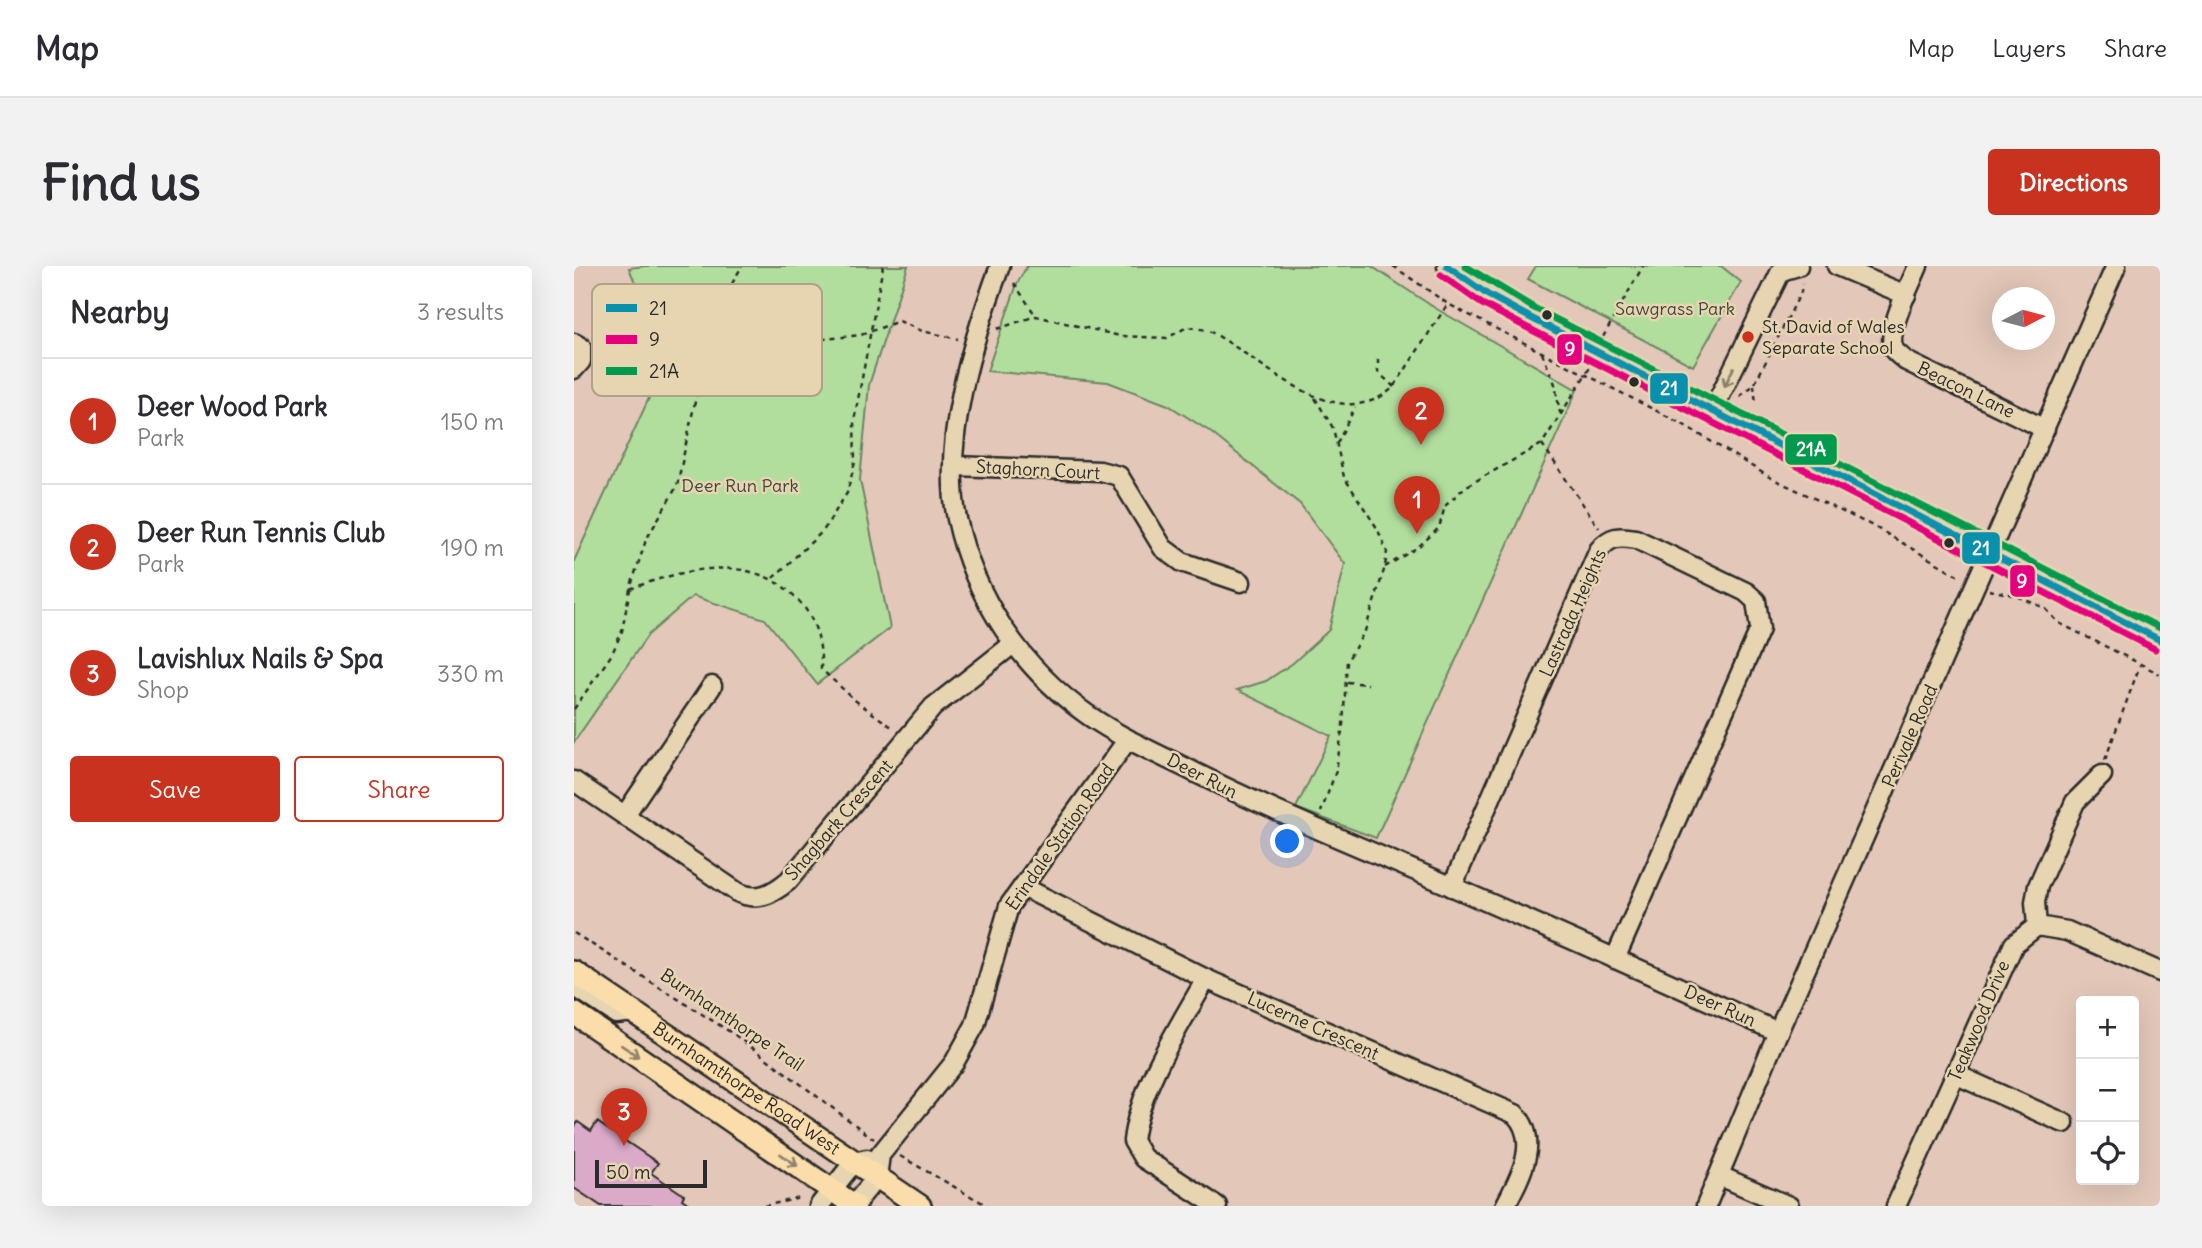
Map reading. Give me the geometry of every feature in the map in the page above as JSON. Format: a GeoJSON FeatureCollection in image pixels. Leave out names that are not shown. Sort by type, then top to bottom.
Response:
{"type":"FeatureCollection","features":[{"type":"Feature","properties":{"kind":"main road","name":"Burnhamthorpe Road West"},"geometry":{"type":"LineString","coordinates":[[574,972],[920,1206]]}},
{"type":"Feature","properties":{"kind":"main road","name":"Burnhamthorpe Road West"},"geometry":{"type":"LineString","coordinates":[[574,1013],[825,1198],[854,1206]]}},
{"type":"Feature","properties":{"kind":"street","name":"Deer Run"},"geometry":{"type":"LineString","coordinates":[[1000,266],[976,340],[959,416],[954,466],[957,517],[970,561],[989,606],[1013,644],[1086,714],[1128,739],[1269,809],[1778,1032]]}},
{"type":"Feature","properties":{"kind":"street"},"geometry":{"type":"LineString","coordinates":[[1447,266],[1488,295],[1529,317],[2160,640]]}},
{"type":"Feature","properties":{"kind":"street"},"geometry":{"type":"LineString","coordinates":[[1837,266],[1906,295]]}},
{"type":"Feature","properties":{"kind":"street","name":"Beacon Lane"},"geometry":{"type":"LineString","coordinates":[[1918,266],[1891,338],[1895,351],[1906,361],[2045,429]]}},
{"type":"Feature","properties":{"kind":"street","name":"Perivale Road"},"geometry":{"type":"LineString","coordinates":[[1706,1206],[1778,1032],[2116,266]]}},
{"type":"Feature","properties":{"kind":"street"},"geometry":{"type":"LineString","coordinates":[[1713,410],[1789,269]]}},
{"type":"Feature","properties":{"kind":"street"},"geometry":{"type":"LineString","coordinates":[[574,343],[581,347],[578,365]]}},
{"type":"Feature","properties":{"kind":"street","name":"Staghorn Court"},"geometry":{"type":"LineString","coordinates":[[954,466],[1100,471],[1119,476],[1163,548],[1182,562],[1241,582]]}},
{"type":"Feature","properties":{"kind":"street","name":"Lastrada Heights"},"geometry":{"type":"LineString","coordinates":[[1452,887],[1599,550],[1607,540],[1620,537],[1636,540],[1746,592],[1756,601],[1760,629],[1615,959]]}},
{"type":"Feature","properties":{"kind":"street","name":"Shagbark Crescent"},"geometry":{"type":"LineString","coordinates":[[574,781],[737,892],[749,898],[760,897],[775,891],[788,881],[933,707],[1013,644]]}},
{"type":"Feature","properties":{"kind":"street"},"geometry":{"type":"LineString","coordinates":[[625,815],[712,687]]}},
{"type":"Feature","properties":{"kind":"street","name":"Erindale Station Road"},"geometry":{"type":"LineString","coordinates":[[880,1155],[954,1063],[975,1025],[1009,906],[1128,739]]}},
{"type":"Feature","properties":{"kind":"street"},"geometry":{"type":"LineString","coordinates":[[2102,775],[2076,802],[2038,886],[2035,902],[2037,926],[2067,931],[2160,972]]}},
{"type":"Feature","properties":{"kind":"street","name":"Lucerne Crescent"},"geometry":{"type":"LineString","coordinates":[[1023,887],[1206,979],[1515,1114],[1525,1124],[1529,1144],[1521,1176],[1505,1206]]}},
{"type":"Feature","properties":{"kind":"street","name":"Teakwood Drive"},"geometry":{"type":"LineString","coordinates":[[1896,1206],[1957,1074],[2008,954],[2014,944],[2037,926]]}},
{"type":"Feature","properties":{"kind":"street"},"geometry":{"type":"LineString","coordinates":[[1206,979],[1137,1116],[1133,1141],[1143,1158],[1217,1206]]}},
{"type":"Feature","properties":{"kind":"street"},"geometry":{"type":"LineString","coordinates":[[574,986],[615,1014],[634,1012]]}},
{"type":"Feature","properties":{"kind":"street"},"geometry":{"type":"LineString","coordinates":[[1957,1074],[2064,1123]]}},
{"type":"Feature","properties":{"kind":"street"},"geometry":{"type":"LineString","coordinates":[[825,1198],[854,1162],[880,1155],[877,1177],[854,1206]]}},
{"type":"Feature","properties":{"kind":"street"},"geometry":{"type":"LineString","coordinates":[[1720,1176],[1788,1206]]}},
{"type":"Feature","properties":{"kind":"path"},"geometry":{"type":"LineString","coordinates":[[732,284],[743,266]]}},
{"type":"Feature","properties":{"kind":"path"},"geometry":{"type":"LineString","coordinates":[[773,578],[823,531],[847,493],[855,462],[855,421],[883,266]]}},
{"type":"Feature","properties":{"kind":"path"},"geometry":{"type":"LineString","coordinates":[[1393,266],[1448,304],[1684,425],[1771,478],[1872,526],[1964,579]]}},
{"type":"Feature","properties":{"kind":"path"},"geometry":{"type":"LineString","coordinates":[[1604,336],[1643,266]]}},
{"type":"Feature","properties":{"kind":"path"},"geometry":{"type":"LineString","coordinates":[[1740,396],[1754,385],[1801,292],[1789,269]]}},
{"type":"Feature","properties":{"kind":"path"},"geometry":{"type":"LineString","coordinates":[[1014,283],[1036,316]]}},
{"type":"Feature","properties":{"kind":"path"},"geometry":{"type":"LineString","coordinates":[[822,339],[861,335],[899,321],[922,331],[976,340],[1036,316],[1120,337],[1167,338],[1187,327],[1207,330],[1315,398],[1355,407],[1384,397],[1394,387],[1448,304]]}},
{"type":"Feature","properties":{"kind":"path"},"geometry":{"type":"LineString","coordinates":[[1542,353],[1555,384],[1559,413]]}},
{"type":"Feature","properties":{"kind":"path"},"geometry":{"type":"LineString","coordinates":[[1378,359],[1378,372],[1394,387]]}},
{"type":"Feature","properties":{"kind":"path"},"geometry":{"type":"LineString","coordinates":[[1385,568],[1418,547],[1438,528],[1445,506],[1465,488],[1542,444],[1591,366]]}},
{"type":"Feature","properties":{"kind":"path"},"geometry":{"type":"LineString","coordinates":[[1754,385],[1756,404]]}},
{"type":"Feature","properties":{"kind":"path"},"geometry":{"type":"LineString","coordinates":[[574,709],[612,654],[622,631],[630,589],[646,540],[677,486],[695,413],[696,396]]}},
{"type":"Feature","properties":{"kind":"path"},"geometry":{"type":"LineString","coordinates":[[1315,398],[1333,428],[1344,477],[1377,528],[1387,551],[1385,568],[1365,631],[1347,661],[1336,771],[1315,829]]}},
{"type":"Feature","properties":{"kind":"path"},"geometry":{"type":"LineString","coordinates":[[1337,443],[1355,407]]}},
{"type":"Feature","properties":{"kind":"path"},"geometry":{"type":"LineString","coordinates":[[1542,444],[1607,540]]}},
{"type":"Feature","properties":{"kind":"path"},"geometry":{"type":"LineString","coordinates":[[630,589],[657,579],[709,568],[738,568],[773,578],[806,606],[821,648],[821,669],[856,701],[908,739]]}},
{"type":"Feature","properties":{"kind":"path"},"geometry":{"type":"LineString","coordinates":[[1991,591],[2014,595],[2045,608],[2059,623],[2160,674]]}},
{"type":"Feature","properties":{"kind":"path"},"geometry":{"type":"LineString","coordinates":[[2102,775],[2140,665]]}},
{"type":"Feature","properties":{"kind":"path"},"geometry":{"type":"LineString","coordinates":[[1345,682],[1368,684]]}},
{"type":"Feature","properties":{"kind":"path","name":"Burnhamthorpe Trail"},"geometry":{"type":"LineString","coordinates":[[574,933],[735,1035],[870,1136]]}},
{"type":"Feature","properties":{"kind":"path"},"geometry":{"type":"LineString","coordinates":[[907,1160],[988,1206]]}},
{"type":"Feature","properties":{"kind":"path"},"geometry":{"type":"LineString","coordinates":[[764,1206],[800,1198]]}},
{"type":"Feature","properties":{"kind":"green space","name":"Deer Run Park"},"geometry":{"type":"Polygon","coordinates":[[[908,266],[869,385],[860,480],[890,628],[817,684],[765,619],[693,596],[648,635],[574,742],[574,561],[650,396],[822,396],[822,284],[636,284],[629,268],[908,266]]]}},
{"type":"Feature","properties":{"kind":"green space"},"geometry":{"type":"Polygon","coordinates":[[[1027,266],[1371,266],[1435,308],[1577,390],[1376,838],[1296,808],[1331,736],[1237,690],[1266,681],[1293,663],[1329,630],[1345,564],[1300,504],[1209,431],[1168,405],[1108,382],[987,371],[1017,284],[1027,266]]]}},
{"type":"Feature","properties":{"kind":"green space","name":"Sawgrass Park"},"geometry":{"type":"Polygon","coordinates":[[[1536,266],[1721,266],[1741,282],[1693,366],[1528,279],[1536,266]]]}},
{"type":"Feature","properties":{"kind":"building"},"geometry":{"type":"Polygon","coordinates":[[[578,1122],[591,1131],[597,1122],[658,1163],[651,1173],[684,1195],[682,1199],[692,1206],[601,1206],[574,1188],[574,1128],[578,1122]]]}},
{"type":"Feature","properties":{"kind":"transit line","name":"21"},"geometry":{"type":"LineString","coordinates":[[1447,266],[1488,295],[1529,317],[2160,640]]}},
{"type":"Feature","properties":{"kind":"transit line","name":"21A"},"geometry":{"type":"LineString","coordinates":[[1465,266],[1534,308],[2160,628]]}},
{"type":"Feature","properties":{"kind":"transit line","name":"9"},"geometry":{"type":"LineString","coordinates":[[1441,275],[1482,304],[2155,649]]}},
{"type":"Feature","properties":{"kind":"place","name":"St. David of Wales Separate School"},"geometry":{"type":"Point","coordinates":[1748,337]}},
{"type":"Feature","properties":{"kind":"place","name":"Deer Run Tennis Club"},"geometry":{"type":"Point","coordinates":[1421,445]}},
{"type":"Feature","properties":{"kind":"place","name":"Deer Wood Park"},"geometry":{"type":"Point","coordinates":[1417,534]}},
{"type":"Feature","properties":{"kind":"place","name":"Lavishlux Nails & Spa"},"geometry":{"type":"Point","coordinates":[624,1146]}}]}
